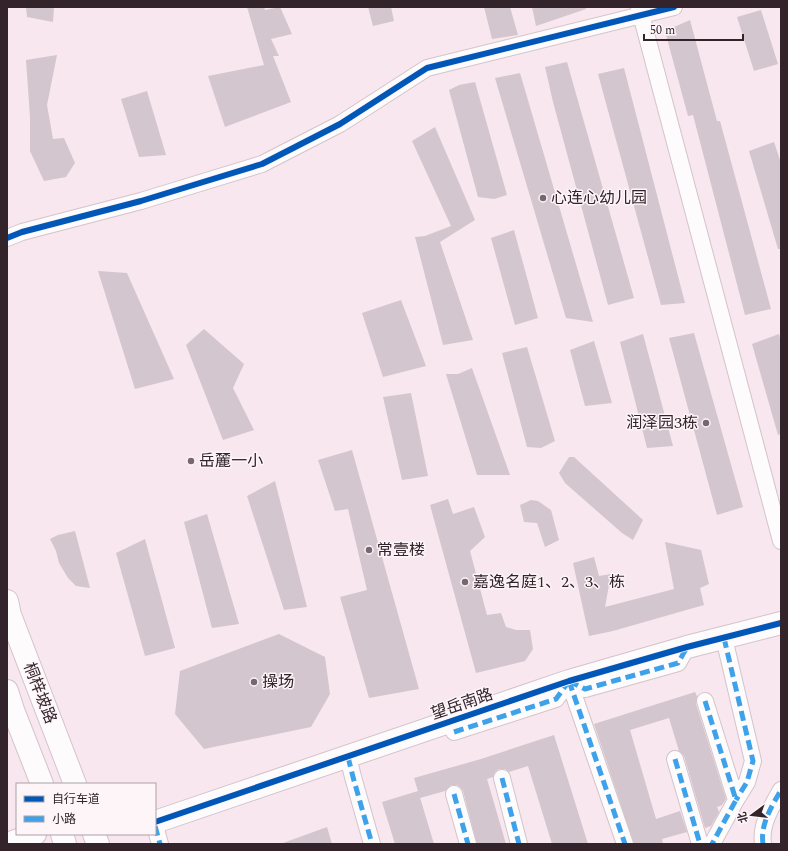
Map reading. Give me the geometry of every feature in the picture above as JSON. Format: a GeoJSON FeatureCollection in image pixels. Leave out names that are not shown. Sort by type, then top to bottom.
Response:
{"type":"FeatureCollection","features":[{"type":"Feature","properties":{"kind":"street"},"geometry":{"type":"LineString","coordinates":[[7,238],[22,232],[141,201],[262,164],[340,124],[427,68],[640,11],[674,7]]}},
{"type":"Feature","properties":{"kind":"street"},"geometry":{"type":"LineString","coordinates":[[640,11],[781,540]]}},
{"type":"Feature","properties":{"kind":"street","name":"桐梓坡路"},"geometry":{"type":"LineString","coordinates":[[7,601],[10,614],[75,783]]}},
{"type":"Feature","properties":{"kind":"street","name":"望岳南路"},"geometry":{"type":"LineString","coordinates":[[156,822],[569,682],[687,647],[781,623]]}},
{"type":"Feature","properties":{"kind":"street"},"geometry":{"type":"LineString","coordinates":[[712,844],[747,782],[753,761],[724,638]]}},
{"type":"Feature","properties":{"kind":"street"},"geometry":{"type":"LineString","coordinates":[[454,732],[556,699],[569,682]]}},
{"type":"Feature","properties":{"kind":"street"},"geometry":{"type":"LineString","coordinates":[[569,682],[625,844]]}},
{"type":"Feature","properties":{"kind":"street","name":"桐梓坡路"},"geometry":{"type":"LineString","coordinates":[[7,691],[42,783]]}},
{"type":"Feature","properties":{"kind":"street"},"geometry":{"type":"LineString","coordinates":[[705,701],[736,800]]}},
{"type":"Feature","properties":{"kind":"street"},"geometry":{"type":"LineString","coordinates":[[348,757],[352,778],[372,844]]}},
{"type":"Feature","properties":{"kind":"street"},"geometry":{"type":"LineString","coordinates":[[674,759],[700,844]]}},
{"type":"Feature","properties":{"kind":"street"},"geometry":{"type":"LineString","coordinates":[[502,778],[519,844]]}},
{"type":"Feature","properties":{"kind":"street"},"geometry":{"type":"LineString","coordinates":[[763,844],[762,834],[770,810],[781,790]]}},
{"type":"Feature","properties":{"kind":"street"},"geometry":{"type":"LineString","coordinates":[[454,794],[468,844]]}},
{"type":"Feature","properties":{"kind":"street"},"geometry":{"type":"LineString","coordinates":[[156,830],[160,844]]}},
{"type":"Feature","properties":{"kind":"street"},"geometry":{"type":"LineString","coordinates":[[7,844],[32,835]]}},
{"type":"Feature","properties":{"kind":"building"},"geometry":{"type":"Polygon","coordinates":[[[26,7],[54,7],[53,22],[27,17],[26,7]]]}},
{"type":"Feature","properties":{"kind":"building"},"geometry":{"type":"Polygon","coordinates":[[[247,7],[264,7],[265,10],[280,7],[292,34],[271,39],[279,56],[273,56],[291,102],[225,127],[208,76],[264,65],[247,7]]]}},
{"type":"Feature","properties":{"kind":"building"},"geometry":{"type":"Polygon","coordinates":[[[368,7],[391,7],[394,21],[373,26],[368,7]]]}},
{"type":"Feature","properties":{"kind":"building"},"geometry":{"type":"Polygon","coordinates":[[[484,7],[510,7],[518,35],[492,39],[484,7]]]}},
{"type":"Feature","properties":{"kind":"building"},"geometry":{"type":"Polygon","coordinates":[[[532,7],[585,7],[586,9],[536,26],[532,7]]]}},
{"type":"Feature","properties":{"kind":"building"},"geometry":{"type":"Polygon","coordinates":[[[761,10],[778,64],[754,71],[737,17],[761,10]]]}},
{"type":"Feature","properties":{"kind":"building"},"geometry":{"type":"Polygon","coordinates":[[[690,20],[717,121],[720,121],[771,309],[745,315],[693,115],[688,116],[665,31],[690,20]]]}},
{"type":"Feature","properties":{"kind":"building"},"geometry":{"type":"Polygon","coordinates":[[[57,55],[47,105],[53,139],[64,138],[75,163],[66,177],[44,181],[30,151],[30,117],[26,60],[57,55]]]}},
{"type":"Feature","properties":{"kind":"building"},"geometry":{"type":"Polygon","coordinates":[[[567,62],[634,298],[608,305],[553,102],[545,67],[567,62]]]}},
{"type":"Feature","properties":{"kind":"building"},"geometry":{"type":"Polygon","coordinates":[[[624,68],[685,303],[661,305],[598,74],[624,68]]]}},
{"type":"Feature","properties":{"kind":"building","name":"心连心幼儿园"},"geometry":{"type":"Polygon","coordinates":[[[520,73],[593,322],[566,318],[495,78],[520,73]]]}},
{"type":"Feature","properties":{"kind":"building"},"geometry":{"type":"Polygon","coordinates":[[[475,82],[507,195],[494,199],[478,197],[449,90],[459,85],[475,82]]]}},
{"type":"Feature","properties":{"kind":"building"},"geometry":{"type":"Polygon","coordinates":[[[147,91],[166,155],[139,157],[121,99],[147,91]]]}},
{"type":"Feature","properties":{"kind":"building"},"geometry":{"type":"Polygon","coordinates":[[[435,127],[475,220],[440,242],[473,340],[443,345],[415,237],[425,236],[451,226],[412,141],[435,127]]]}},
{"type":"Feature","properties":{"kind":"building"},"geometry":{"type":"Polygon","coordinates":[[[774,142],[781,163],[781,249],[778,249],[749,151],[774,142]]]}},
{"type":"Feature","properties":{"kind":"building"},"geometry":{"type":"Polygon","coordinates":[[[514,230],[538,318],[515,325],[491,238],[514,230]]]}},
{"type":"Feature","properties":{"kind":"building"},"geometry":{"type":"Polygon","coordinates":[[[98,271],[127,273],[174,379],[135,389],[98,271]]]}},
{"type":"Feature","properties":{"kind":"building"},"geometry":{"type":"Polygon","coordinates":[[[401,300],[426,366],[383,377],[362,313],[401,300]]]}},
{"type":"Feature","properties":{"kind":"building"},"geometry":{"type":"Polygon","coordinates":[[[204,329],[244,364],[233,388],[254,430],[223,440],[186,345],[204,329]]]}},
{"type":"Feature","properties":{"kind":"building","name":"润泽园3栋"},"geometry":{"type":"Polygon","coordinates":[[[694,333],[743,507],[717,515],[669,338],[694,333]]]}},
{"type":"Feature","properties":{"kind":"building"},"geometry":{"type":"Polygon","coordinates":[[[643,334],[673,446],[647,448],[620,342],[643,334]]]}},
{"type":"Feature","properties":{"kind":"building"},"geometry":{"type":"Polygon","coordinates":[[[779,334],[781,342],[781,434],[778,435],[752,344],[779,334]]]}},
{"type":"Feature","properties":{"kind":"building"},"geometry":{"type":"Polygon","coordinates":[[[594,341],[612,403],[585,406],[570,350],[594,341]]]}},
{"type":"Feature","properties":{"kind":"building"},"geometry":{"type":"Polygon","coordinates":[[[527,347],[555,441],[541,448],[527,447],[502,353],[527,347]]]}},
{"type":"Feature","properties":{"kind":"building"},"geometry":{"type":"Polygon","coordinates":[[[472,368],[510,475],[477,475],[446,374],[458,374],[472,368]]]}},
{"type":"Feature","properties":{"kind":"building"},"geometry":{"type":"Polygon","coordinates":[[[411,393],[428,476],[402,480],[383,397],[411,393]]]}},
{"type":"Feature","properties":{"kind":"building","name":"常壹楼"},"geometry":{"type":"Polygon","coordinates":[[[352,450],[419,689],[369,698],[340,597],[367,590],[348,509],[335,511],[318,460],[352,450]]]}},
{"type":"Feature","properties":{"kind":"building"},"geometry":{"type":"Polygon","coordinates":[[[569,457],[574,457],[643,520],[633,540],[622,533],[565,483],[559,473],[569,457]]]}},
{"type":"Feature","properties":{"kind":"building"},"geometry":{"type":"Polygon","coordinates":[[[275,481],[307,607],[284,610],[247,496],[275,481]]]}},
{"type":"Feature","properties":{"kind":"building","name":"嘉逸名庭1、2、3、栋"},"geometry":{"type":"Polygon","coordinates":[[[448,499],[453,514],[474,507],[485,537],[470,551],[487,615],[501,613],[506,627],[516,630],[530,630],[533,649],[525,661],[476,673],[430,505],[448,499]]]}},
{"type":"Feature","properties":{"kind":"building"},"geometry":{"type":"Polygon","coordinates":[[[531,500],[538,501],[551,510],[559,540],[545,547],[537,523],[524,522],[520,505],[531,500]]]}},
{"type":"Feature","properties":{"kind":"building"},"geometry":{"type":"Polygon","coordinates":[[[207,514],[239,624],[212,628],[184,522],[207,514]]]}},
{"type":"Feature","properties":{"kind":"building"},"geometry":{"type":"Polygon","coordinates":[[[75,531],[90,588],[76,586],[68,578],[59,563],[56,551],[50,539],[58,535],[75,531]]]}},
{"type":"Feature","properties":{"kind":"building"},"geometry":{"type":"Polygon","coordinates":[[[145,539],[175,648],[145,656],[116,553],[145,539]]]}},
{"type":"Feature","properties":{"kind":"building"},"geometry":{"type":"Polygon","coordinates":[[[665,542],[701,550],[709,584],[700,588],[704,605],[613,631],[589,636],[573,563],[594,557],[599,576],[611,574],[605,607],[674,589],[665,542]]]}},
{"type":"Feature","properties":{"kind":"building","name":"操场"},"geometry":{"type":"Polygon","coordinates":[[[279,634],[325,657],[330,694],[311,727],[204,749],[175,714],[180,671],[279,634]]]}},
{"type":"Feature","properties":{"kind":"building"},"geometry":{"type":"Polygon","coordinates":[[[695,692],[697,696],[696,704],[726,799],[722,805],[717,807],[719,812],[711,826],[705,828],[684,756],[679,751],[669,718],[630,730],[656,819],[680,811],[687,832],[662,839],[663,844],[634,844],[594,724],[695,692]]]}},
{"type":"Feature","properties":{"kind":"building"},"geometry":{"type":"Polygon","coordinates":[[[554,735],[588,844],[552,844],[528,766],[509,772],[505,769],[499,769],[495,772],[493,777],[487,779],[506,844],[477,844],[463,791],[457,785],[451,785],[445,791],[420,798],[414,778],[481,759],[554,735]]]}},
{"type":"Feature","properties":{"kind":"building"},"geometry":{"type":"Polygon","coordinates":[[[418,791],[434,844],[395,844],[382,802],[418,791]]]}},
{"type":"Feature","properties":{"kind":"building"},"geometry":{"type":"Polygon","coordinates":[[[327,827],[332,844],[283,844],[283,843],[327,827]]]}},
{"type":"Feature","properties":{"kind":"marked path"},"geometry":{"type":"LineString","coordinates":[[724,638],[753,761],[747,782],[736,800]]}},
{"type":"Feature","properties":{"kind":"marked path"},"geometry":{"type":"LineString","coordinates":[[569,681],[585,689],[678,663],[687,647]]}},
{"type":"Feature","properties":{"kind":"marked path"},"geometry":{"type":"LineString","coordinates":[[569,681],[625,844]]}},
{"type":"Feature","properties":{"kind":"marked path"},"geometry":{"type":"LineString","coordinates":[[454,732],[556,699],[569,681]]}},
{"type":"Feature","properties":{"kind":"marked path"},"geometry":{"type":"LineString","coordinates":[[705,701],[736,800],[712,844]]}},
{"type":"Feature","properties":{"kind":"marked path"},"geometry":{"type":"LineString","coordinates":[[348,757],[372,844]]}},
{"type":"Feature","properties":{"kind":"marked path"},"geometry":{"type":"LineString","coordinates":[[675,759],[700,844]]}},
{"type":"Feature","properties":{"kind":"marked path"},"geometry":{"type":"LineString","coordinates":[[502,778],[519,844]]}},
{"type":"Feature","properties":{"kind":"marked path"},"geometry":{"type":"LineString","coordinates":[[763,844],[763,829],[765,822],[781,790]]}},
{"type":"Feature","properties":{"kind":"marked path"},"geometry":{"type":"LineString","coordinates":[[454,794],[468,844]]}},
{"type":"Feature","properties":{"kind":"marked path"},"geometry":{"type":"LineString","coordinates":[[156,830],[160,844]]}},
{"type":"Feature","properties":{"kind":"cycle path"},"geometry":{"type":"LineString","coordinates":[[7,238],[22,232],[141,201],[262,164],[340,124],[427,68],[674,7]]}},
{"type":"Feature","properties":{"kind":"cycle path"},"geometry":{"type":"LineString","coordinates":[[156,822],[569,681],[687,647],[781,623]]}},
{"type":"Feature","properties":{"kind":"place","name":"心连心幼儿园"},"geometry":{"type":"Point","coordinates":[543,198]}},
{"type":"Feature","properties":{"kind":"place","name":"润泽园3栋"},"geometry":{"type":"Point","coordinates":[706,423]}},
{"type":"Feature","properties":{"kind":"place","name":"岳麓一小"},"geometry":{"type":"Point","coordinates":[191,461]}},
{"type":"Feature","properties":{"kind":"place","name":"常壹楼"},"geometry":{"type":"Point","coordinates":[369,550]}},
{"type":"Feature","properties":{"kind":"place","name":"嘉逸名庭1、2、3、栋"},"geometry":{"type":"Point","coordinates":[465,582]}},
{"type":"Feature","properties":{"kind":"place","name":"操场"},"geometry":{"type":"Point","coordinates":[254,682]}}]}
